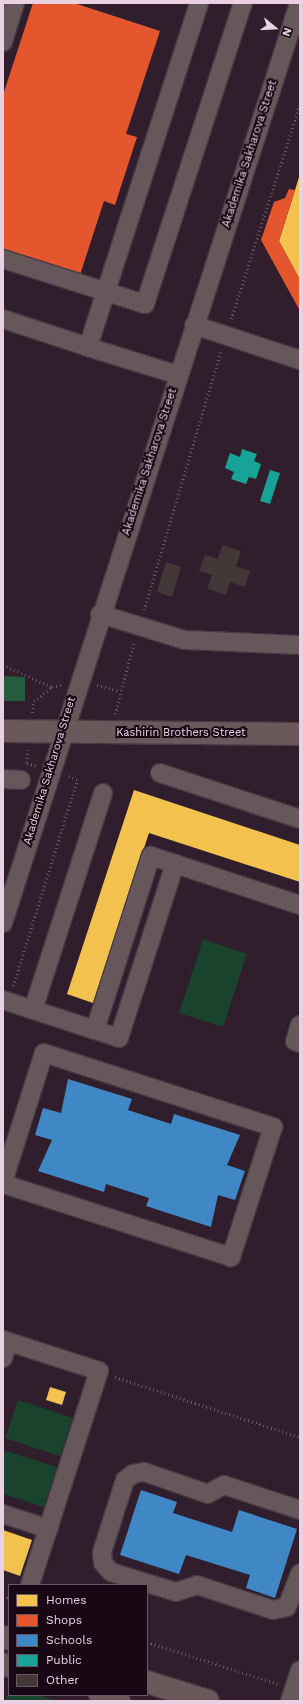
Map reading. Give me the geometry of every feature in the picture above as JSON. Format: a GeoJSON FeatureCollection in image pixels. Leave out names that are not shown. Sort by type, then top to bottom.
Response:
{"type":"FeatureCollection","features":[{"type":"Feature","properties":{"kind":"main road","name":"Kashirin Brothers Street"},"geometry":{"type":"LineString","coordinates":[[3,731],[300,734]]}},
{"type":"Feature","properties":{"kind":"main road"},"geometry":{"type":"LineString","coordinates":[[148,1682],[208,1701]]}},
{"type":"Feature","properties":{"kind":"main road"},"geometry":{"type":"LineString","coordinates":[[103,1696],[119,1701]]}},
{"type":"Feature","properties":{"kind":"street"},"geometry":{"type":"LineString","coordinates":[[3,42],[15,3]]}},
{"type":"Feature","properties":{"kind":"street"},"geometry":{"type":"LineString","coordinates":[[88,347],[199,3]]}},
{"type":"Feature","properties":{"kind":"street"},"geometry":{"type":"LineString","coordinates":[[3,259],[106,290],[145,304],[243,3]]}},
{"type":"Feature","properties":{"kind":"street","name":"Akademika Sakharova Street"},"geometry":{"type":"LineString","coordinates":[[3,923],[61,732],[299,3]]}},
{"type":"Feature","properties":{"kind":"street"},"geometry":{"type":"LineString","coordinates":[[3,319],[178,375]]}},
{"type":"Feature","properties":{"kind":"street"},"geometry":{"type":"LineString","coordinates":[[194,325],[300,360]]}},
{"type":"Feature","properties":{"kind":"street"},"geometry":{"type":"LineString","coordinates":[[100,614],[185,640],[300,645]]}},
{"type":"Feature","properties":{"kind":"street"},"geometry":{"type":"LineString","coordinates":[[160,773],[300,819]]}},
{"type":"Feature","properties":{"kind":"street"},"geometry":{"type":"LineString","coordinates":[[3,779],[21,780]]}},
{"type":"Feature","properties":{"kind":"street"},"geometry":{"type":"LineString","coordinates":[[33,1010],[103,793]]}},
{"type":"Feature","properties":{"kind":"street"},"geometry":{"type":"LineString","coordinates":[[95,1030],[151,856],[300,905]]}},
{"type":"Feature","properties":{"kind":"street"},"geometry":{"type":"LineString","coordinates":[[5,1001],[119,1038],[175,864]]}},
{"type":"Feature","properties":{"kind":"street"},"geometry":{"type":"LineString","coordinates":[[300,1025],[295,1041],[300,1042]]}},
{"type":"Feature","properties":{"kind":"street"},"geometry":{"type":"LineString","coordinates":[[44,1053],[273,1127],[231,1257],[3,1183],[44,1053]]}},
{"type":"Feature","properties":{"kind":"street"},"geometry":{"type":"LineString","coordinates":[[5,1347],[99,1371],[30,1584]]}},
{"type":"Feature","properties":{"kind":"street"},"geometry":{"type":"LineString","coordinates":[[300,1510],[224,1485],[208,1494],[144,1472],[133,1474],[125,1480],[102,1552],[103,1563],[111,1572],[176,1592],[197,1585],[273,1610],[286,1607],[300,1573]]}},
{"type":"Feature","properties":{"kind":"street"},"geometry":{"type":"LineString","coordinates":[[3,1514],[49,1529]]}},
{"type":"Feature","properties":{"kind":"street"},"geometry":{"type":"LineString","coordinates":[[292,1695],[300,1671]]}},
{"type":"Feature","properties":{"kind":"path"},"geometry":{"type":"LineString","coordinates":[[115,732],[120,691],[139,626],[226,335],[300,104]]}},
{"type":"Feature","properties":{"kind":"path"},"geometry":{"type":"LineString","coordinates":[[3,665],[52,687],[78,681],[120,691]]}},
{"type":"Feature","properties":{"kind":"path"},"geometry":{"type":"LineString","coordinates":[[5,1001],[77,780],[51,769],[27,763]]}},
{"type":"Feature","properties":{"kind":"path"},"geometry":{"type":"LineString","coordinates":[[99,1371],[300,1437]]}},
{"type":"Feature","properties":{"kind":"path"},"geometry":{"type":"LineString","coordinates":[[148,1642],[292,1695]]}},
{"type":"Feature","properties":{"kind":"green space"},"geometry":{"type":"Polygon","coordinates":[[[3,676],[25,677],[25,701],[3,701],[3,676]]]}},
{"type":"Feature","properties":{"kind":"green space"},"geometry":{"type":"Polygon","coordinates":[[[203,939],[247,954],[223,1027],[179,1013],[203,939]]]}},
{"type":"Feature","properties":{"kind":"green space"},"geometry":{"type":"Polygon","coordinates":[[[18,1400],[73,1418],[60,1456],[5,1438],[18,1400]]]}},
{"type":"Feature","properties":{"kind":"green space"},"geometry":{"type":"Polygon","coordinates":[[[3,1450],[57,1467],[44,1507],[3,1494],[3,1450]]]}},
{"type":"Feature","properties":{"kind":"green space"},"geometry":{"type":"Polygon","coordinates":[[[8,1693],[8,1696],[41,1696],[57,1701],[5,1701],[8,1693]]]}},
{"type":"Feature","properties":{"kind":"building: Homes"},"geometry":{"type":"Polygon","coordinates":[[[300,174],[300,280],[279,241],[300,174]]]}},
{"type":"Feature","properties":{"kind":"building: Homes"},"geometry":{"type":"Polygon","coordinates":[[[134,790],[300,845],[300,882],[149,833],[93,1003],[67,994],[134,790]]]}},
{"type":"Feature","properties":{"kind":"building: Homes"},"geometry":{"type":"Polygon","coordinates":[[[50,1387],[66,1392],[62,1405],[46,1400],[50,1387]]]}},
{"type":"Feature","properties":{"kind":"building: Homes"},"geometry":{"type":"Polygon","coordinates":[[[3,1530],[32,1540],[20,1576],[3,1570],[3,1530]]]}},
{"type":"Feature","properties":{"kind":"building: Shops"},"geometry":{"type":"Polygon","coordinates":[[[33,3],[74,3],[160,31],[126,134],[137,137],[115,205],[104,201],[80,275],[3,250],[3,95],[33,3]]]}},
{"type":"Feature","properties":{"kind":"building: Shops"},"geometry":{"type":"Polygon","coordinates":[[[289,189],[295,190],[279,241],[300,280],[300,311],[261,240],[274,202],[285,198],[289,189]]]}},
{"type":"Feature","properties":{"kind":"building: Schools"},"geometry":{"type":"Polygon","coordinates":[[[68,1079],[132,1099],[128,1110],[171,1124],[174,1114],[240,1135],[227,1165],[245,1171],[235,1200],[218,1195],[211,1227],[146,1206],[149,1198],[106,1184],[104,1192],[38,1171],[52,1140],[35,1135],[43,1108],[61,1113],[68,1079]]]}},
{"type":"Feature","properties":{"kind":"building: Schools"},"geometry":{"type":"Polygon","coordinates":[[[141,1490],[177,1502],[173,1513],[232,1532],[239,1510],[297,1529],[275,1598],[246,1588],[250,1575],[186,1555],[179,1574],[120,1555],[141,1490]]]}},
{"type":"Feature","properties":{"kind":"building: Public"},"geometry":{"type":"Polygon","coordinates":[[[242,449],[257,454],[254,461],[261,464],[256,479],[249,477],[246,484],[231,479],[234,472],[225,468],[230,453],[240,457],[242,449]]]}},
{"type":"Feature","properties":{"kind":"building: Public"},"geometry":{"type":"Polygon","coordinates":[[[270,470],[280,473],[270,504],[260,501],[270,470]]]}},
{"type":"Feature","properties":{"kind":"building: Other"},"geometry":{"type":"Polygon","coordinates":[[[222,545],[241,551],[236,566],[250,571],[245,587],[230,582],[226,595],[207,589],[212,575],[199,571],[205,555],[218,559],[222,545]]]}},
{"type":"Feature","properties":{"kind":"building: Other"},"geometry":{"type":"Polygon","coordinates":[[[166,562],[181,567],[172,597],[157,592],[166,562]]]}}]}
